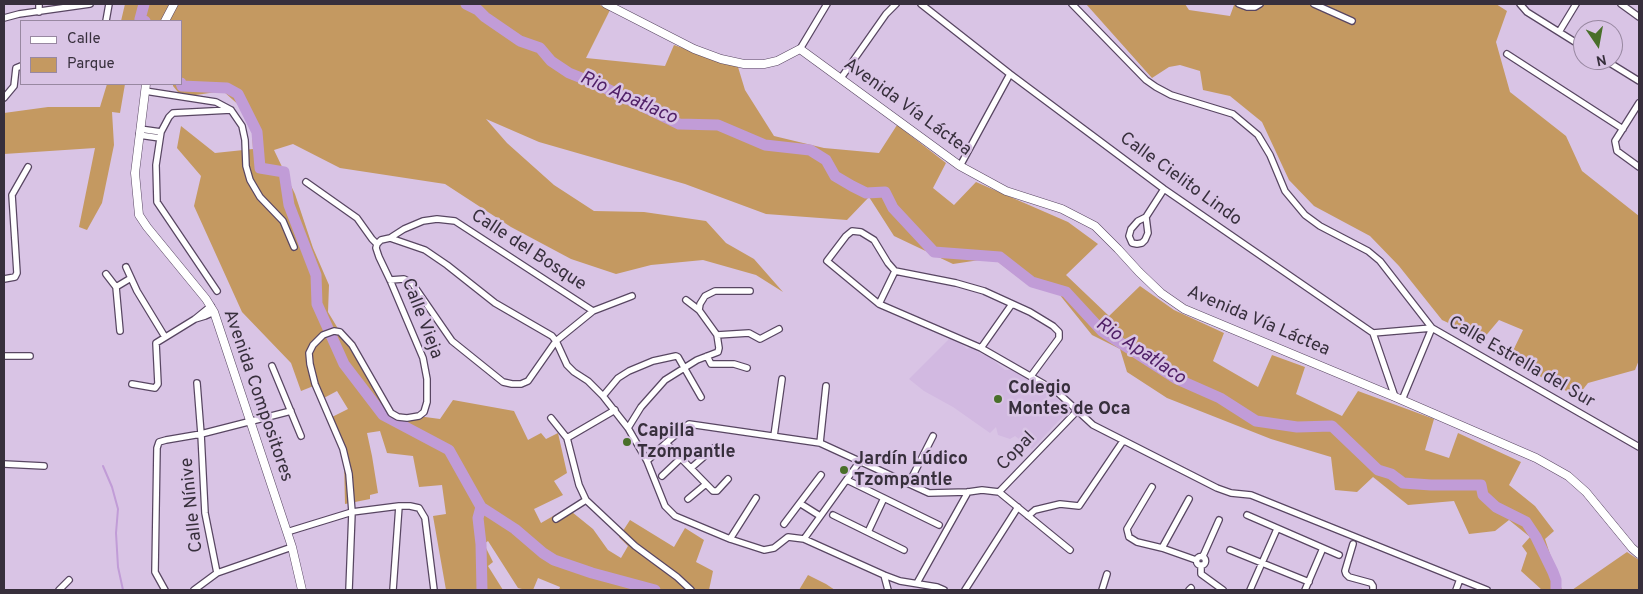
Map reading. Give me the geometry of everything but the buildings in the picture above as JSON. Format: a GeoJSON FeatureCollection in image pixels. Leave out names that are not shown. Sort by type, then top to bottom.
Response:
{"type":"FeatureCollection","features":[{"type":"Feature","properties":{"kind":"street"},"geometry":{"type":"LineString","coordinates":[[39,4],[39,12]]}},
{"type":"Feature","properties":{"kind":"street"},"geometry":{"type":"LineString","coordinates":[[4,18],[19,14],[90,4]]}},
{"type":"Feature","properties":{"kind":"street"},"geometry":{"type":"LineString","coordinates":[[106,20],[109,4]]}},
{"type":"Feature","properties":{"kind":"street"},"geometry":{"type":"LineString","coordinates":[[166,20],[174,4]]}},
{"type":"Feature","properties":{"kind":"street"},"geometry":{"type":"LineString","coordinates":[[606,4],[694,49],[744,64],[764,64],[777,61],[800,49],[827,4]]}},
{"type":"Feature","properties":{"kind":"street"},"geometry":{"type":"LineString","coordinates":[[840,78],[886,14],[896,4]]}},
{"type":"Feature","properties":{"kind":"street","name":"Calle Cielito Lindo"},"geometry":{"type":"LineString","coordinates":[[921,4],[1010,74],[1164,189],[1373,333]]}},
{"type":"Feature","properties":{"kind":"street","name":"Calle Estrella del Sur"},"geometry":{"type":"LineString","coordinates":[[1072,4],[1146,80],[1156,87],[1171,95],[1233,114],[1258,134],[1270,155],[1285,192],[1305,215],[1320,226],[1368,251],[1380,261],[1432,328],[1639,447]]}},
{"type":"Feature","properties":{"kind":"street"},"geometry":{"type":"LineString","coordinates":[[1239,4],[1255,7],[1260,4]]}},
{"type":"Feature","properties":{"kind":"street"},"geometry":{"type":"LineString","coordinates":[[1314,4],[1352,21]]}},
{"type":"Feature","properties":{"kind":"street"},"geometry":{"type":"LineString","coordinates":[[1520,4],[1527,12],[1573,41]]}},
{"type":"Feature","properties":{"kind":"street"},"geometry":{"type":"LineString","coordinates":[[1559,32],[1576,4]]}},
{"type":"Feature","properties":{"kind":"street"},"geometry":{"type":"LineString","coordinates":[[1622,4],[1639,17]]}},
{"type":"Feature","properties":{"kind":"street","name":"Avenida Vía Láctea"},"geometry":{"type":"LineString","coordinates":[[800,49],[960,166],[1006,191],[1062,210],[1094,226],[1161,293],[1184,308],[1399,398],[1536,458],[1568,476],[1586,492],[1639,554]]}},
{"type":"Feature","properties":{"kind":"street"},"geometry":{"type":"LineString","coordinates":[[1506,54],[1623,129]]}},
{"type":"Feature","properties":{"kind":"street"},"geometry":{"type":"LineString","coordinates":[[4,98],[14,86],[16,68],[20,66]]}},
{"type":"Feature","properties":{"kind":"street"},"geometry":{"type":"LineString","coordinates":[[1621,70],[1639,81]]}},
{"type":"Feature","properties":{"kind":"street"},"geometry":{"type":"LineString","coordinates":[[960,166],[1010,74]]}},
{"type":"Feature","properties":{"kind":"street"},"geometry":{"type":"LineString","coordinates":[[146,87],[216,102],[231,110],[242,126],[245,140],[246,166],[250,180],[260,196],[283,221],[294,247]]}},
{"type":"Feature","properties":{"kind":"street","name":"Avenida Compositores"},"geometry":{"type":"LineString","coordinates":[[146,87],[135,173],[139,215],[212,309],[292,547],[302,590]]}},
{"type":"Feature","properties":{"kind":"street"},"geometry":{"type":"LineString","coordinates":[[1639,103],[1615,141],[1617,151],[1639,167]]}},
{"type":"Feature","properties":{"kind":"street"},"geometry":{"type":"LineString","coordinates":[[217,291],[157,202],[156,165],[161,135],[169,117],[174,112],[231,110]]}},
{"type":"Feature","properties":{"kind":"street"},"geometry":{"type":"LineString","coordinates":[[140,132],[161,135]]}},
{"type":"Feature","properties":{"kind":"street"},"geometry":{"type":"LineString","coordinates":[[4,279],[15,277],[17,273],[12,195],[28,167]]}},
{"type":"Feature","properties":{"kind":"street"},"geometry":{"type":"LineString","coordinates":[[306,182],[358,218],[377,244],[381,240],[390,238],[425,250],[495,302],[547,332],[556,341],[567,365],[588,381],[603,396],[628,428],[647,461],[665,506],[678,518],[730,539],[768,550],[774,548],[788,537],[804,539],[884,576],[900,581],[937,586],[944,590]]}},
{"type":"Feature","properties":{"kind":"street"},"geometry":{"type":"LineString","coordinates":[[1146,217],[1148,233],[1145,240],[1137,244],[1132,242],[1129,236],[1131,229],[1146,217],[1164,189]]}},
{"type":"Feature","properties":{"kind":"street","name":"Calle del Bosque"},"geometry":{"type":"LineString","coordinates":[[390,238],[404,229],[423,221],[437,219],[455,221],[593,311]]}},
{"type":"Feature","properties":{"kind":"street"},"geometry":{"type":"LineString","coordinates":[[1031,376],[1059,338],[1059,332],[1046,322],[984,291],[956,283],[895,271],[874,240],[861,232],[852,231],[846,236],[827,261],[879,304],[981,348],[1031,376],[1056,391],[1094,425],[1122,441],[1217,488],[1250,495],[1487,590]]}},
{"type":"Feature","properties":{"kind":"street","name":"Calle Vieja"},"geometry":{"type":"LineString","coordinates":[[349,590],[352,512],[349,474],[345,456],[315,384],[310,364],[310,349],[323,335],[334,331],[343,334],[352,345],[391,413],[398,417],[407,418],[421,415],[427,402],[427,379],[423,358],[390,280],[378,257],[377,244]]}},
{"type":"Feature","properties":{"kind":"street"},"geometry":{"type":"LineString","coordinates":[[126,267],[137,291],[165,337]]}},
{"type":"Feature","properties":{"kind":"street"},"geometry":{"type":"LineString","coordinates":[[879,304],[895,271]]}},
{"type":"Feature","properties":{"kind":"street"},"geometry":{"type":"LineString","coordinates":[[106,274],[116,287],[120,332]]}},
{"type":"Feature","properties":{"kind":"street"},"geometry":{"type":"LineString","coordinates":[[116,287],[131,278]]}},
{"type":"Feature","properties":{"kind":"street"},"geometry":{"type":"LineString","coordinates":[[390,280],[404,279],[412,283],[452,342],[503,382],[520,384],[528,381],[556,341],[593,311],[632,296]]}},
{"type":"Feature","properties":{"kind":"street"},"geometry":{"type":"LineString","coordinates":[[699,310],[705,296],[714,291],[750,291]]}},
{"type":"Feature","properties":{"kind":"street"},"geometry":{"type":"LineString","coordinates":[[628,428],[641,407],[665,380],[697,360],[718,352],[720,348],[717,335],[699,310],[686,300]]}},
{"type":"Feature","properties":{"kind":"street"},"geometry":{"type":"LineString","coordinates":[[981,348],[1012,304]]}},
{"type":"Feature","properties":{"kind":"street"},"geometry":{"type":"LineString","coordinates":[[132,384],[155,388],[158,384],[156,343],[212,309]]}},
{"type":"Feature","properties":{"kind":"street"},"geometry":{"type":"LineString","coordinates":[[1399,398],[1373,333],[1432,328]]}},
{"type":"Feature","properties":{"kind":"street"},"geometry":{"type":"LineString","coordinates":[[1399,398],[1432,328]]}},
{"type":"Feature","properties":{"kind":"street"},"geometry":{"type":"LineString","coordinates":[[717,335],[749,333],[760,338],[779,329]]}},
{"type":"Feature","properties":{"kind":"street"},"geometry":{"type":"LineString","coordinates":[[4,356],[30,356]]}},
{"type":"Feature","properties":{"kind":"street"},"geometry":{"type":"LineString","coordinates":[[603,396],[618,378],[628,371],[653,361],[677,356],[700,397]]}},
{"type":"Feature","properties":{"kind":"street"},"geometry":{"type":"LineString","coordinates":[[707,356],[711,364],[734,364],[747,368]]}},
{"type":"Feature","properties":{"kind":"street"},"geometry":{"type":"LineString","coordinates":[[272,366],[301,436]]}},
{"type":"Feature","properties":{"kind":"street"},"geometry":{"type":"LineString","coordinates":[[774,436],[782,379]]}},
{"type":"Feature","properties":{"kind":"street","name":"Calle Nínive"},"geometry":{"type":"LineString","coordinates":[[197,383],[205,513],[217,573]]}},
{"type":"Feature","properties":{"kind":"street"},"geometry":{"type":"LineString","coordinates":[[820,443],[826,386]]}},
{"type":"Feature","properties":{"kind":"street"},"geometry":{"type":"LineString","coordinates":[[567,438],[615,410]]}},
{"type":"Feature","properties":{"kind":"street"},"geometry":{"type":"LineString","coordinates":[[165,590],[155,572],[157,448],[159,442],[201,434],[292,411]]}},
{"type":"Feature","properties":{"kind":"street","name":"Copal"},"geometry":{"type":"LineString","coordinates":[[998,492],[1077,411]]}},
{"type":"Feature","properties":{"kind":"street"},"geometry":{"type":"LineString","coordinates":[[551,418],[567,438],[579,485],[586,500],[635,546],[677,577],[691,590]]}},
{"type":"Feature","properties":{"kind":"street"},"geometry":{"type":"LineString","coordinates":[[647,461],[666,442],[689,424],[820,443],[933,494],[982,490],[998,492],[1070,550]]}},
{"type":"Feature","properties":{"kind":"street"},"geometry":{"type":"LineString","coordinates":[[909,483],[933,436]]}},
{"type":"Feature","properties":{"kind":"street"},"geometry":{"type":"LineString","coordinates":[[1028,516],[1035,510],[1060,504],[1079,506],[1122,441]]}},
{"type":"Feature","properties":{"kind":"street"},"geometry":{"type":"LineString","coordinates":[[666,442],[715,492],[728,479]]}},
{"type":"Feature","properties":{"kind":"street"},"geometry":{"type":"LineString","coordinates":[[691,468],[714,448]]}},
{"type":"Feature","properties":{"kind":"street"},"geometry":{"type":"LineString","coordinates":[[662,476],[681,458]]}},
{"type":"Feature","properties":{"kind":"street"},"geometry":{"type":"LineString","coordinates":[[804,539],[860,461]]}},
{"type":"Feature","properties":{"kind":"street"},"geometry":{"type":"LineString","coordinates":[[4,464],[44,466]]}},
{"type":"Feature","properties":{"kind":"street"},"geometry":{"type":"LineString","coordinates":[[784,524],[801,504],[821,475]]}},
{"type":"Feature","properties":{"kind":"street"},"geometry":{"type":"LineString","coordinates":[[847,480],[938,525]]}},
{"type":"Feature","properties":{"kind":"street"},"geometry":{"type":"LineString","coordinates":[[688,499],[706,484]]}},
{"type":"Feature","properties":{"kind":"street"},"geometry":{"type":"LineString","coordinates":[[1152,486],[1127,529],[1127,534],[1133,540],[1162,548],[1198,563]]}},
{"type":"Feature","properties":{"kind":"street"},"geometry":{"type":"LineString","coordinates":[[917,583],[968,492]]}},
{"type":"Feature","properties":{"kind":"street"},"geometry":{"type":"LineString","coordinates":[[730,539],[756,498]]}},
{"type":"Feature","properties":{"kind":"street"},"geometry":{"type":"LineString","coordinates":[[868,532],[884,498]]}},
{"type":"Feature","properties":{"kind":"street"},"geometry":{"type":"LineString","coordinates":[[1162,548],[1190,499]]}},
{"type":"Feature","properties":{"kind":"street"},"geometry":{"type":"LineString","coordinates":[[556,519],[586,500]]}},
{"type":"Feature","properties":{"kind":"street"},"geometry":{"type":"LineString","coordinates":[[801,504],[820,516]]}},
{"type":"Feature","properties":{"kind":"street"},"geometry":{"type":"LineString","coordinates":[[393,590],[399,506]]}},
{"type":"Feature","properties":{"kind":"street"},"geometry":{"type":"LineString","coordinates":[[287,532],[352,512],[399,506],[415,506],[423,512],[434,590]]}},
{"type":"Feature","properties":{"kind":"street"},"geometry":{"type":"LineString","coordinates":[[965,590],[1018,507]]}},
{"type":"Feature","properties":{"kind":"street"},"geometry":{"type":"LineString","coordinates":[[833,515],[904,550]]}},
{"type":"Feature","properties":{"kind":"street"},"geometry":{"type":"LineString","coordinates":[[1247,515],[1339,555]]}},
{"type":"Feature","properties":{"kind":"street"},"geometry":{"type":"LineString","coordinates":[[1219,520],[1198,563],[1201,574],[1223,590]]}},
{"type":"Feature","properties":{"kind":"street"},"geometry":{"type":"LineString","coordinates":[[1250,590],[1277,529]]}},
{"type":"Feature","properties":{"kind":"street"},"geometry":{"type":"LineString","coordinates":[[1353,544],[1345,571],[1346,574],[1349,577],[1370,583],[1373,586],[1373,590]]}},
{"type":"Feature","properties":{"kind":"street"},"geometry":{"type":"LineString","coordinates":[[194,590],[217,573],[292,547]]}},
{"type":"Feature","properties":{"kind":"street"},"geometry":{"type":"LineString","coordinates":[[1305,590],[1323,548]]}},
{"type":"Feature","properties":{"kind":"street"},"geometry":{"type":"LineString","coordinates":[[1230,550],[1308,582]]}},
{"type":"Feature","properties":{"kind":"street"},"geometry":{"type":"LineString","coordinates":[[1102,590],[1107,574]]}},
{"type":"Feature","properties":{"kind":"street"},"geometry":{"type":"LineString","coordinates":[[884,576],[888,590]]}},
{"type":"Feature","properties":{"kind":"street"},"geometry":{"type":"LineString","coordinates":[[1456,590],[1460,579]]}},
{"type":"Feature","properties":{"kind":"street"},"geometry":{"type":"LineString","coordinates":[[59,590],[69,580]]}},
{"type":"Feature","properties":{"kind":"shaded area","name":"Colegio Montes de Oca"},"geometry":{"type":"Polygon","coordinates":[[[952,336],[967,349],[971,347],[983,355],[987,355],[1005,370],[1016,370],[1048,390],[1069,410],[1032,449],[1015,436],[1010,439],[998,435],[996,427],[990,433],[953,407],[924,391],[909,379],[952,336]]]}},
{"type":"Feature","properties":{"kind":"green space"},"geometry":{"type":"Polygon","coordinates":[[[125,4],[598,4],[610,10],[586,58],[665,66],[674,45],[738,67],[745,90],[774,136],[824,148],[879,153],[897,125],[946,163],[933,188],[954,205],[976,182],[1068,222],[1098,244],[1066,275],[1109,316],[1140,286],[1174,310],[1224,333],[1213,361],[1258,387],[1272,355],[1305,367],[1296,394],[1342,416],[1358,391],[1434,419],[1425,450],[1449,458],[1458,433],[1521,462],[1509,485],[1535,506],[1554,531],[1545,539],[1562,590],[1542,590],[1521,571],[1527,553],[1522,546],[1530,537],[1509,520],[1495,531],[1469,534],[1454,501],[1408,505],[1373,477],[1357,492],[1335,490],[1331,457],[1271,439],[1167,398],[1127,372],[1120,349],[1092,335],[1059,294],[1023,281],[993,258],[953,264],[894,236],[869,197],[847,220],[766,214],[685,184],[539,142],[486,119],[507,143],[554,185],[594,211],[644,212],[706,221],[726,243],[754,259],[783,292],[756,275],[703,260],[651,265],[616,274],[571,259],[511,227],[445,184],[340,168],[293,144],[274,150],[295,194],[313,248],[329,285],[328,312],[388,412],[440,419],[453,400],[514,411],[528,440],[541,433],[546,439],[558,433],[567,473],[554,481],[563,495],[534,509],[541,523],[567,508],[593,529],[608,550],[621,558],[628,546],[619,537],[630,520],[674,547],[685,528],[704,540],[696,562],[713,571],[709,590],[559,590],[560,587],[538,578],[533,590],[526,590],[518,588],[488,541],[484,544],[493,562],[488,566],[503,590],[446,590],[433,516],[446,514],[442,485],[419,487],[413,456],[387,453],[380,431],[367,433],[378,493],[370,495],[370,499],[345,504],[344,459],[328,419],[348,409],[337,391],[322,399],[316,385],[301,391],[291,363],[242,312],[194,206],[201,176],[177,148],[181,126],[215,153],[253,149],[251,116],[223,91],[182,97],[173,86],[182,85],[182,20],[121,20],[125,4]]]}},
{"type":"Feature","properties":{"kind":"green space"},"geometry":{"type":"Polygon","coordinates":[[[1086,4],[1185,4],[1189,10],[1230,16],[1234,5],[1255,4],[1496,4],[1507,11],[1496,42],[1510,92],[1566,136],[1582,171],[1639,216],[1639,360],[1635,370],[1588,383],[1577,397],[1509,359],[1523,330],[1499,320],[1483,339],[1442,320],[1399,266],[1370,236],[1314,206],[1289,180],[1262,122],[1230,96],[1203,90],[1200,71],[1180,65],[1169,67],[1152,78],[1086,4]]]}},
{"type":"Feature","properties":{"kind":"green space"},"geometry":{"type":"Polygon","coordinates":[[[107,85],[125,85],[120,113],[112,112],[114,145],[102,203],[87,230],[79,227],[95,148],[4,154],[4,113],[48,107],[100,107],[107,85]]]}},
{"type":"Feature","properties":{"kind":"green space"},"geometry":{"type":"Polygon","coordinates":[[[1627,552],[1639,560],[1639,590],[1572,590],[1627,552]]]}},
{"type":"Feature","properties":{"kind":"green space"},"geometry":{"type":"Polygon","coordinates":[[[808,575],[826,584],[835,590],[799,590],[808,575]]]}},
{"type":"Feature","properties":{"kind":"waterway","name":"Rio Apatlaco"},"geometry":{"type":"LineString","coordinates":[[142,20],[140,19],[144,4]]}},
{"type":"Feature","properties":{"kind":"waterway","name":"Rio Apatlaco"},"geometry":{"type":"LineString","coordinates":[[466,4],[478,10],[520,41],[540,48],[551,61],[569,73],[599,85],[679,124],[718,125],[765,145],[810,150],[826,160],[835,176],[852,186],[866,193],[885,192],[893,208],[934,252],[1000,257],[1032,282],[1066,292],[1102,331],[1177,379],[1220,398],[1256,421],[1297,427],[1332,426],[1378,470],[1391,474],[1403,483],[1481,485],[1483,495],[1496,507],[1526,522],[1536,537],[1553,572],[1556,580],[1556,590]]}},
{"type":"Feature","properties":{"kind":"waterway"},"geometry":{"type":"LineString","coordinates":[[182,85],[227,88],[238,94],[257,132],[260,168],[284,172],[289,205],[316,275],[317,304],[344,364],[383,415],[449,450],[481,507]]}},
{"type":"Feature","properties":{"kind":"waterway"},"geometry":{"type":"LineString","coordinates":[[103,466],[112,487],[118,509],[116,533],[118,567],[123,590]]}},
{"type":"Feature","properties":{"kind":"waterway"},"geometry":{"type":"LineString","coordinates":[[482,590],[481,544],[478,518],[481,507],[515,529],[554,560],[592,573],[655,590]]}},
{"type":"Feature","properties":{"kind":"place","name":"Colegio Montes de Oca"},"geometry":{"type":"Point","coordinates":[998,399]}},
{"type":"Feature","properties":{"kind":"place","name":"Capilla Tzompantle"},"geometry":{"type":"Point","coordinates":[627,442]}},
{"type":"Feature","properties":{"kind":"place","name":"Jardín Lúdico Tzompantle"},"geometry":{"type":"Point","coordinates":[844,470]}}]}
